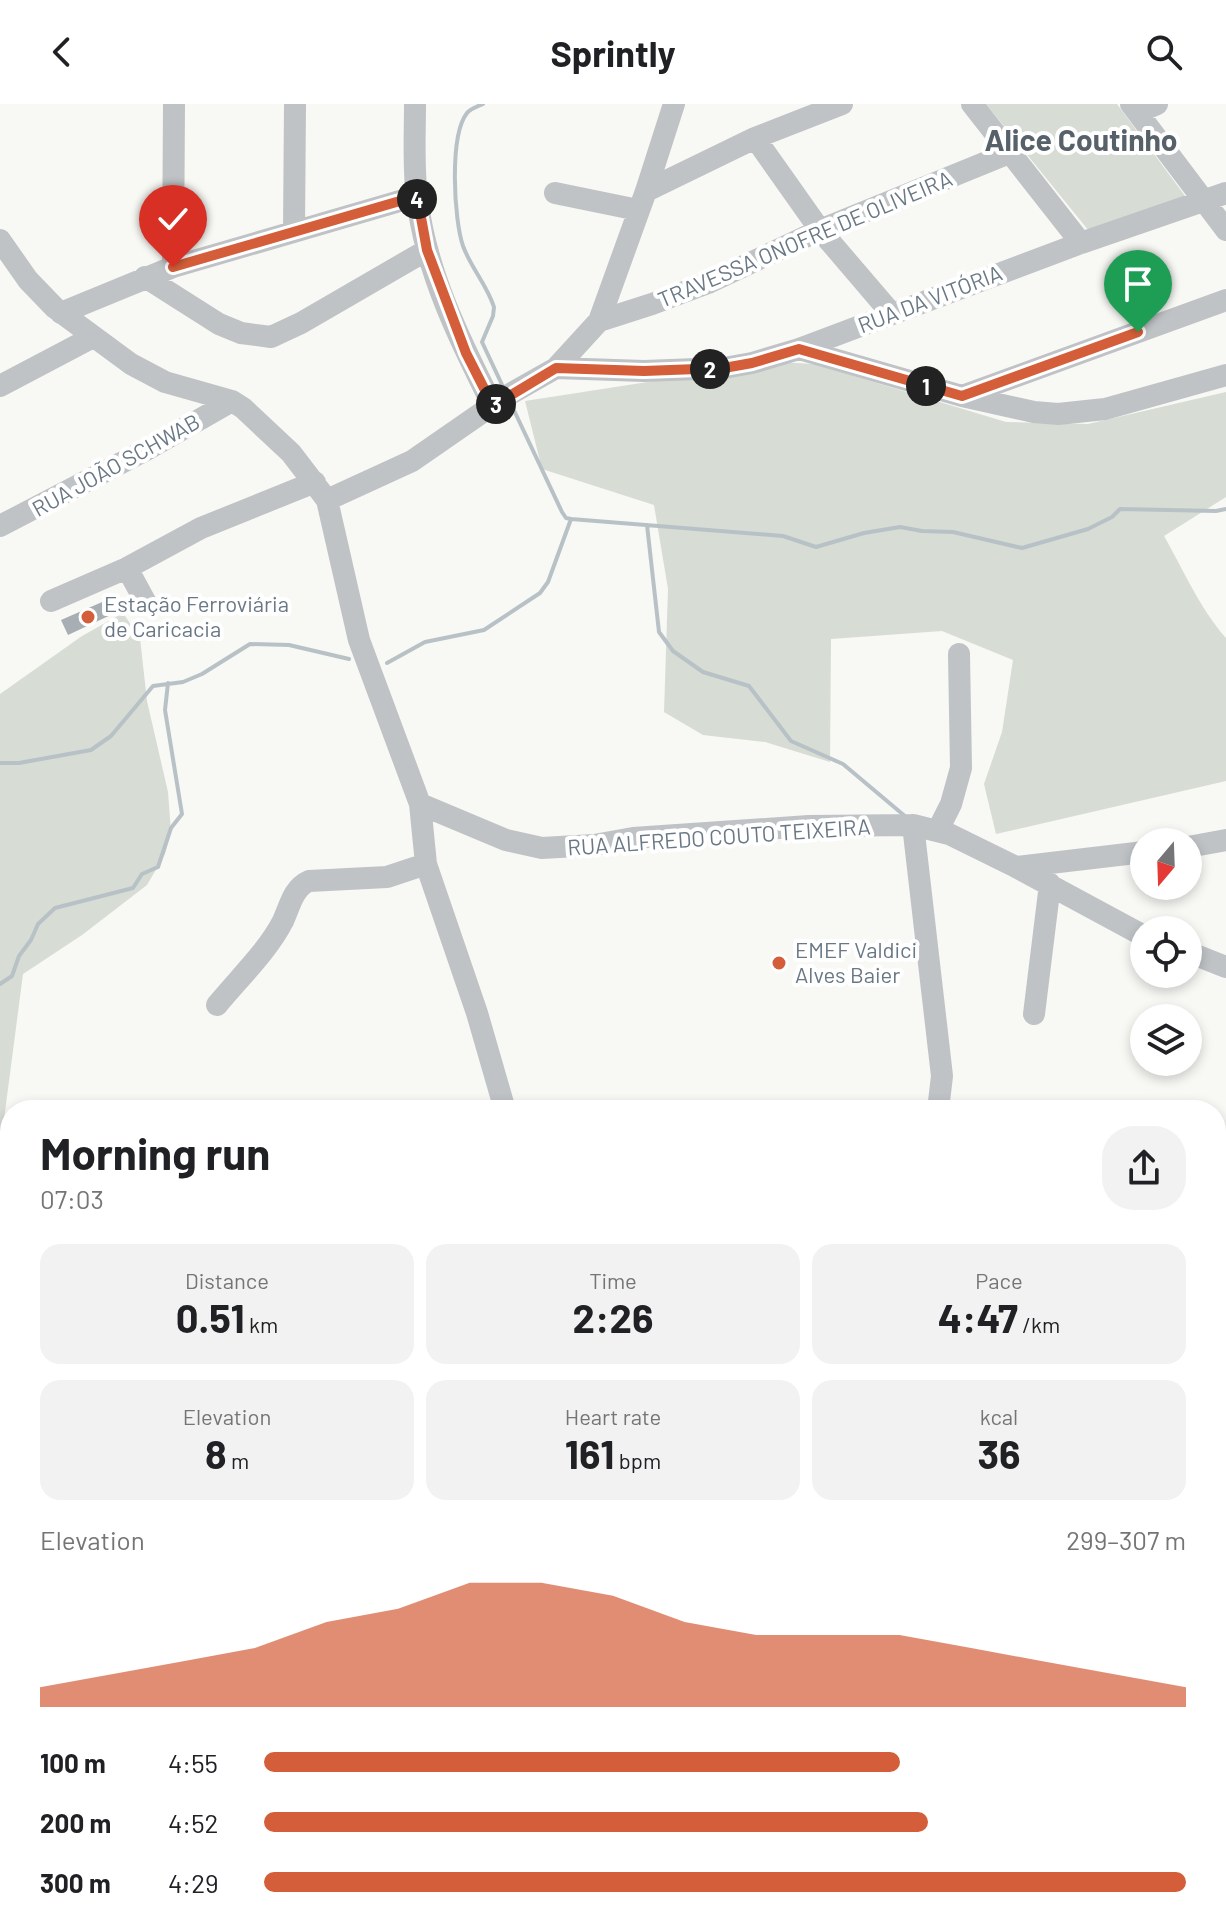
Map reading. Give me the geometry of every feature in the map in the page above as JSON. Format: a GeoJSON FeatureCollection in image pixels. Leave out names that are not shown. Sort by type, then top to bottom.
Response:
{"type":"FeatureCollection","features":[{"type":"Feature","properties":{"kind":"street"},"geometry":{"type":"LineString","coordinates":[[173,267],[174,104]]}},
{"type":"Feature","properties":{"kind":"street"},"geometry":{"type":"LineString","coordinates":[[294,230],[295,104]]}},
{"type":"Feature","properties":{"kind":"street"},"geometry":{"type":"LineString","coordinates":[[415,104],[417,196],[427,250],[466,353],[493,406]]}},
{"type":"Feature","properties":{"kind":"street"},"geometry":{"type":"LineString","coordinates":[[51,601],[127,568],[201,528],[412,461],[556,368],[599,321],[674,104]]}},
{"type":"Feature","properties":{"kind":"street"},"geometry":{"type":"LineString","coordinates":[[555,193],[642,201],[755,138],[842,104]]}},
{"type":"Feature","properties":{"kind":"street"},"geometry":{"type":"LineString","coordinates":[[972,104],[1081,243]]}},
{"type":"Feature","properties":{"kind":"street"},"geometry":{"type":"LineString","coordinates":[[1142,107],[1216,198],[1226,230]]}},
{"type":"Feature","properties":{"kind":"street"},"geometry":{"type":"LineString","coordinates":[[755,138],[820,230],[891,313]]}},
{"type":"Feature","properties":{"kind":"street","name":"TRAVESSA ONOFRE DE OLIVEIRA"},"geometry":{"type":"LineString","coordinates":[[599,321],[708,283],[820,230],[1009,153]]}},
{"type":"Feature","properties":{"kind":"street"},"geometry":{"type":"LineString","coordinates":[[61,313],[173,267],[417,196]]}},
{"type":"Feature","properties":{"kind":"street","name":"RUA DA VITÓRIA"},"geometry":{"type":"LineString","coordinates":[[556,368],[644,371],[724,368],[752,363],[799,349],[1081,243],[1216,198]]}},
{"type":"Feature","properties":{"kind":"street"},"geometry":{"type":"LineString","coordinates":[[0,240],[28,280],[61,313],[152,377],[232,401],[274,435],[321,491],[359,640],[420,804],[426,864],[477,1013],[502,1100]]}},
{"type":"Feature","properties":{"kind":"street"},"geometry":{"type":"LineString","coordinates":[[145,277],[219,324],[241,333],[271,337],[427,250]]}},
{"type":"Feature","properties":{"kind":"street"},"geometry":{"type":"LineString","coordinates":[[962,396],[1226,300]]}},
{"type":"Feature","properties":{"kind":"street"},"geometry":{"type":"LineString","coordinates":[[0,386],[93,337]]}},
{"type":"Feature","properties":{"kind":"street"},"geometry":{"type":"LineString","coordinates":[[799,349],[962,396],[1034,412],[1058,414],[1105,409],[1226,375]]}},
{"type":"Feature","properties":{"kind":"street","name":"RUA JOÃO SCHWAB"},"geometry":{"type":"LineString","coordinates":[[0,526],[136,456],[232,401]]}},
{"type":"Feature","properties":{"kind":"street"},"geometry":{"type":"LineString","coordinates":[[127,568],[146,603]]}},
{"type":"Feature","properties":{"kind":"street"},"geometry":{"type":"LineString","coordinates":[[938,830],[951,804],[961,768],[959,654]]}},
{"type":"Feature","properties":{"kind":"street","name":"RUA ALFREDO COUTO TEIXEIRA"},"geometry":{"type":"LineString","coordinates":[[420,804],[506,840],[542,848],[594,845],[633,838],[809,826],[913,825],[938,830],[1016,867],[1130,928]]}},
{"type":"Feature","properties":{"kind":"street"},"geometry":{"type":"LineString","coordinates":[[913,825],[942,1076],[939,1100]]}},
{"type":"Feature","properties":{"kind":"street"},"geometry":{"type":"LineString","coordinates":[[1202,844],[1226,840]]}},
{"type":"Feature","properties":{"kind":"street"},"geometry":{"type":"LineString","coordinates":[[1016,867],[1130,854]]}},
{"type":"Feature","properties":{"kind":"street"},"geometry":{"type":"LineString","coordinates":[[217,1005],[275,934],[295,893],[303,884],[309,881],[387,877],[426,864]]}},
{"type":"Feature","properties":{"kind":"street"},"geometry":{"type":"LineString","coordinates":[[1034,1014],[1050,884]]}},
{"type":"Feature","properties":{"kind":"street"},"geometry":{"type":"LineString","coordinates":[[1202,958],[1226,967]]}},
{"type":"Feature","properties":{"kind":"shaded area"},"geometry":{"type":"Polygon","coordinates":[[[986,104],[1117,104],[1191,204],[1093,236],[986,104]]]}},
{"type":"Feature","properties":{"kind":"shaded area"},"geometry":{"type":"Polygon","coordinates":[[[777,362],[814,364],[1006,422],[1088,424],[1226,392],[1226,497],[1164,536],[1200,601],[1226,638],[1226,781],[996,834],[984,784],[1002,732],[1013,660],[942,631],[831,639],[830,762],[765,742],[703,735],[664,712],[668,589],[654,505],[542,469],[525,401],[777,362]]]}},
{"type":"Feature","properties":{"kind":"shaded area"},"geometry":{"type":"Polygon","coordinates":[[[123,613],[140,638],[147,701],[168,792],[171,832],[165,854],[147,885],[82,935],[23,974],[7,1100],[0,1100],[0,694],[82,636],[123,613]]]}},
{"type":"Feature","properties":{"kind":"building","name":"Estação Ferroviária de Caricacia"},"geometry":{"type":"Polygon","coordinates":[[[109,599],[115,613],[68,635],[61,620],[109,599]]]}},
{"type":"Feature","properties":{"kind":"waterway"},"geometry":{"type":"LineString","coordinates":[[483,104],[468,112],[461,124],[455,158],[457,217],[463,246],[494,307],[482,342],[504,389]]}},
{"type":"Feature","properties":{"kind":"waterway"},"geometry":{"type":"LineString","coordinates":[[511,404],[562,512],[571,519],[783,536],[816,547],[864,533],[900,527],[953,532],[1022,548],[1088,529],[1112,517],[1120,509],[1226,509]]}},
{"type":"Feature","properties":{"kind":"waterway"},"geometry":{"type":"LineString","coordinates":[[387,663],[425,642],[484,630],[540,593],[548,582],[571,519]]}},
{"type":"Feature","properties":{"kind":"waterway"},"geometry":{"type":"LineString","coordinates":[[647,525],[659,632],[673,651],[703,672],[749,686],[791,741],[843,764],[906,817]]}},
{"type":"Feature","properties":{"kind":"waterway"},"geometry":{"type":"LineString","coordinates":[[0,763],[19,763],[91,750],[111,736],[153,686],[183,682],[202,674],[250,644],[289,645],[349,659]]}},
{"type":"Feature","properties":{"kind":"waterway"},"geometry":{"type":"LineString","coordinates":[[0,984],[12,976],[19,956],[38,924],[55,908],[133,888],[142,874],[158,867],[171,828],[182,814],[165,710],[168,683]]}},
{"type":"Feature","properties":{"kind":"place","name":"Estação Ferroviária de Caricacia"},"geometry":{"type":"Point","coordinates":[88,617]}},
{"type":"Feature","properties":{"kind":"place","name":"EMEF Valdici Alves Baier"},"geometry":{"type":"Point","coordinates":[779,963]}},
{"type":"Feature","properties":{"kind":"district","name":"Alice Coutinho"},"geometry":{"type":"Point","coordinates":[1081,141]}},
{"type":"Feature","properties":{"kind":"route"},"geometry":{"type":"LineString","coordinates":[[173,267],[417,196],[427,250],[466,353],[493,406],[556,368],[644,371],[724,368],[799,349],[962,396],[1138,332]]}}]}
